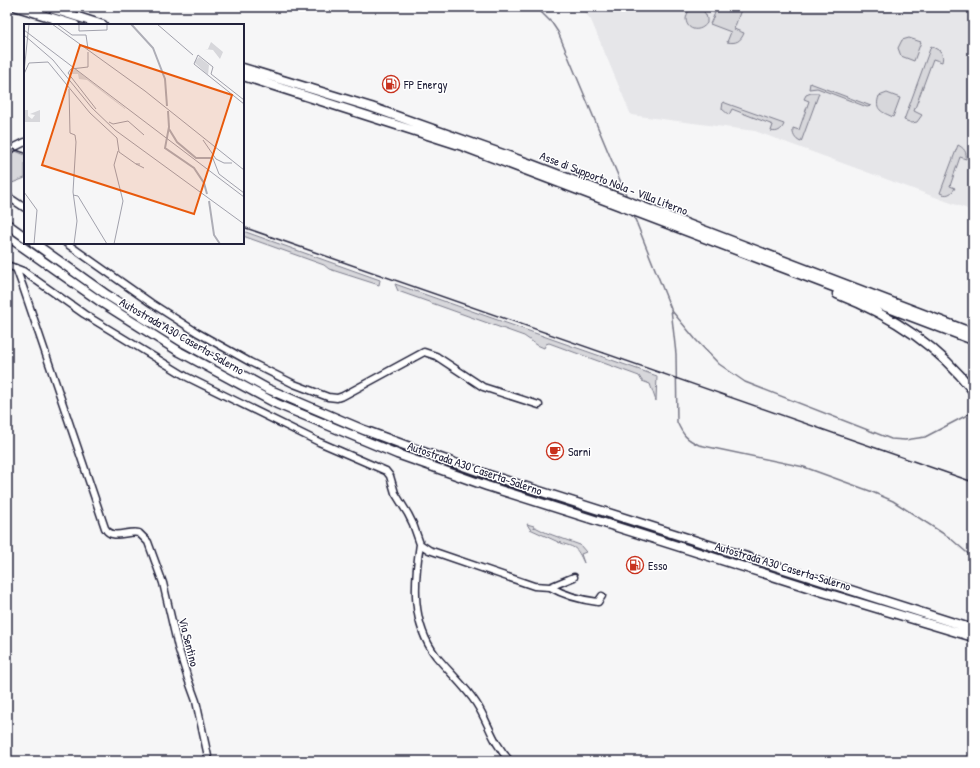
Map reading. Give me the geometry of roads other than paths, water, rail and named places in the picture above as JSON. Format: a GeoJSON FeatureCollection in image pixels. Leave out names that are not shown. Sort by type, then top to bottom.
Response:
{"type":"FeatureCollection","features":[{"type":"Feature","properties":{"kind":"highway"},"geometry":{"type":"LineString","coordinates":[[17,7],[72,24]]}},
{"type":"Feature","properties":{"kind":"highway"},"geometry":{"type":"LineString","coordinates":[[48,7],[100,24]]}},
{"type":"Feature","properties":{"kind":"highway","name":"Asse di Supporto Nola - Villa Literno"},"geometry":{"type":"LineString","coordinates":[[244,68],[372,107],[528,163],[662,221],[973,340]]}},
{"type":"Feature","properties":{"kind":"highway","name":"Asse di Supporto Nola - Villa Literno"},"geometry":{"type":"LineString","coordinates":[[244,76],[462,146],[659,213],[973,333]]}},
{"type":"Feature","properties":{"kind":"highway"},"geometry":{"type":"LineString","coordinates":[[7,224],[24,236]]}},
{"type":"Feature","properties":{"kind":"highway","name":"Autostrada A30 Caserta-Salerno"},"geometry":{"type":"LineString","coordinates":[[7,236],[101,302],[180,352],[277,404],[397,454],[487,486],[973,638]]}},
{"type":"Feature","properties":{"kind":"highway","name":"Autostrada A30 Caserta-Salerno"},"geometry":{"type":"LineString","coordinates":[[35,244],[107,295],[184,343],[268,389],[364,430],[489,475],[973,629]]}},
{"type":"Feature","properties":{"kind":"highway"},"geometry":{"type":"LineString","coordinates":[[730,247],[781,272],[840,295],[880,313],[914,333],[973,383]]}},
{"type":"Feature","properties":{"kind":"highway"},"geometry":{"type":"LineString","coordinates":[[952,366],[973,391]]}},
{"type":"Feature","properties":{"kind":"street"},"geometry":{"type":"LineString","coordinates":[[7,150],[24,142]]}},
{"type":"Feature","properties":{"kind":"street"},"geometry":{"type":"LineString","coordinates":[[7,196],[24,207]]}},
{"type":"Feature","properties":{"kind":"street"},"geometry":{"type":"LineString","coordinates":[[67,244],[151,303],[198,333],[294,384],[328,397],[337,398],[342,396],[424,352],[436,356],[483,387],[539,405]]}},
{"type":"Feature","properties":{"kind":"street"},"geometry":{"type":"LineString","coordinates":[[7,265],[16,268],[34,279],[84,314],[187,377],[319,442],[386,471],[390,476],[395,493],[413,524],[420,544],[416,576],[416,603],[423,632],[436,655],[477,703],[496,743],[510,761]]}},
{"type":"Feature","properties":{"kind":"street","name":"Via Sentino"},"geometry":{"type":"LineString","coordinates":[[16,268],[105,528],[109,534],[116,535],[130,532],[138,533],[148,542],[159,571],[168,601],[180,653],[197,703],[209,761]]}},
{"type":"Feature","properties":{"kind":"street"},"geometry":{"type":"LineString","coordinates":[[420,544],[441,555],[534,586],[550,587],[557,591],[588,601],[598,602],[602,596]]}},
{"type":"Feature","properties":{"kind":"street"},"geometry":{"type":"LineString","coordinates":[[550,587],[574,577]]}},
{"type":"Feature","properties":{"kind":"waterway"},"geometry":{"type":"LineString","coordinates":[[536,7],[552,23],[558,32],[627,197]]}},
{"type":"Feature","properties":{"kind":"waterway"},"geometry":{"type":"LineString","coordinates":[[633,214],[671,309],[676,354],[677,422],[685,436],[699,445],[804,467],[870,491],[893,501],[950,538],[973,558]]}},
{"type":"Feature","properties":{"kind":"waterway"},"geometry":{"type":"LineString","coordinates":[[672,311],[696,340],[719,364],[745,382],[891,439],[905,440],[925,437],[973,412]]}},
{"type":"Feature","properties":{"kind":"railway"},"geometry":{"type":"LineString","coordinates":[[7,147],[24,153]]}},
{"type":"Feature","properties":{"kind":"railway"},"geometry":{"type":"LineString","coordinates":[[244,227],[973,482]]}},
{"type":"Feature","properties":{"kind":"place","name":"FP Energy"},"geometry":{"type":"Point","coordinates":[391,84]}},
{"type":"Feature","properties":{"kind":"place","name":"Sarni"},"geometry":{"type":"Point","coordinates":[555,451]}},
{"type":"Feature","properties":{"kind":"place","name":"Esso"},"geometry":{"type":"Point","coordinates":[635,565]}}]}
